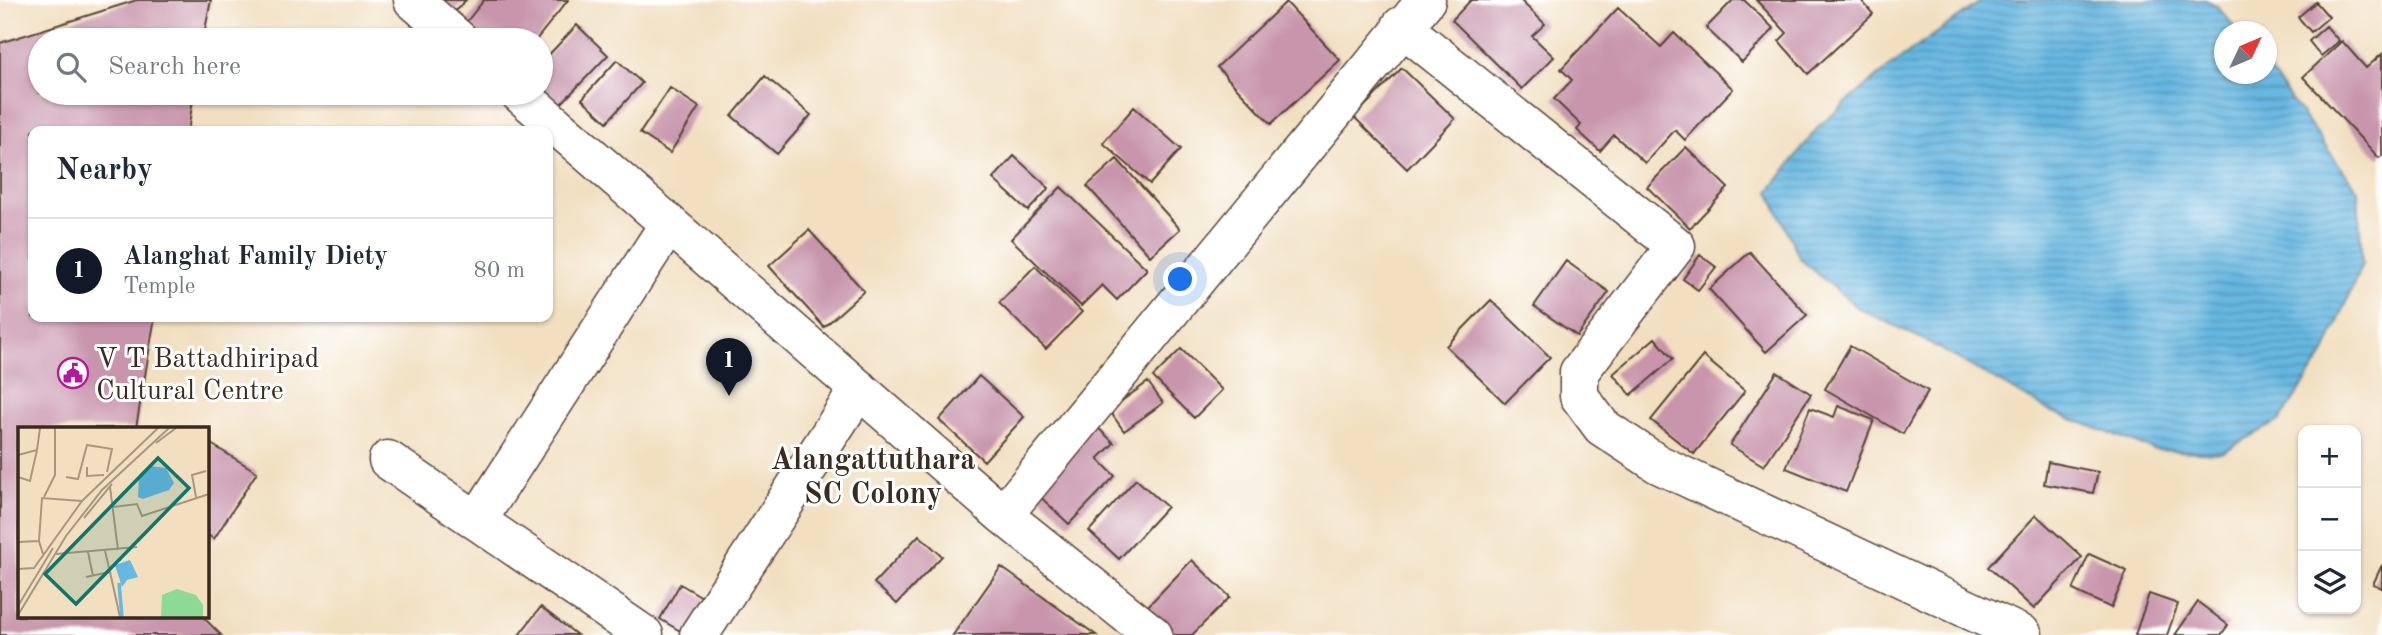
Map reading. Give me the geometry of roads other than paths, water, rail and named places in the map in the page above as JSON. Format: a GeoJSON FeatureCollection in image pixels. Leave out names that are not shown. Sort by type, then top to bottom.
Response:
{"type":"FeatureCollection","features":[{"type":"Feature","properties":{"kind":"street"},"geometry":{"type":"LineString","coordinates":[[413,0],[445,28]]}},
{"type":"Feature","properties":{"kind":"street"},"geometry":{"type":"LineString","coordinates":[[1003,515],[1414,13],[1676,246],[1579,372],[1579,396],[1602,427],[1658,464],[2023,635]]}},
{"type":"Feature","properties":{"kind":"street"},"geometry":{"type":"LineString","coordinates":[[533,105],[1003,515],[1153,635]]}},
{"type":"Feature","properties":{"kind":"street"},"geometry":{"type":"LineString","coordinates":[[477,521],[669,224]]}},
{"type":"Feature","properties":{"kind":"street"},"geometry":{"type":"LineString","coordinates":[[699,635],[859,389]]}},
{"type":"Feature","properties":{"kind":"street"},"geometry":{"type":"LineString","coordinates":[[388,460],[644,635]]}},
{"type":"Feature","properties":{"kind":"water"},"geometry":{"type":"Polygon","coordinates":[[[1983,0],[2206,0],[2216,5],[2230,21],[2214,21],[2214,84],[2277,84],[2277,81],[2358,190],[2362,264],[2325,353],[2279,421],[2221,453],[2155,450],[2052,412],[1928,342],[1858,308],[1800,259],[1769,192],[1819,126],[1889,67],[1983,0]]]}},
{"type":"Feature","properties":{"kind":"place","name":"V T Battadhiripad Cultural Centre"},"geometry":{"type":"Point","coordinates":[73,373]}},
{"type":"Feature","properties":{"kind":"place","name":"Alanghat Family Diety"},"geometry":{"type":"Point","coordinates":[729,396]}},
{"type":"Feature","properties":{"kind":"district","name":"Alangattuthara SC Colony"},"geometry":{"type":"Point","coordinates":[873,476]}}]}
